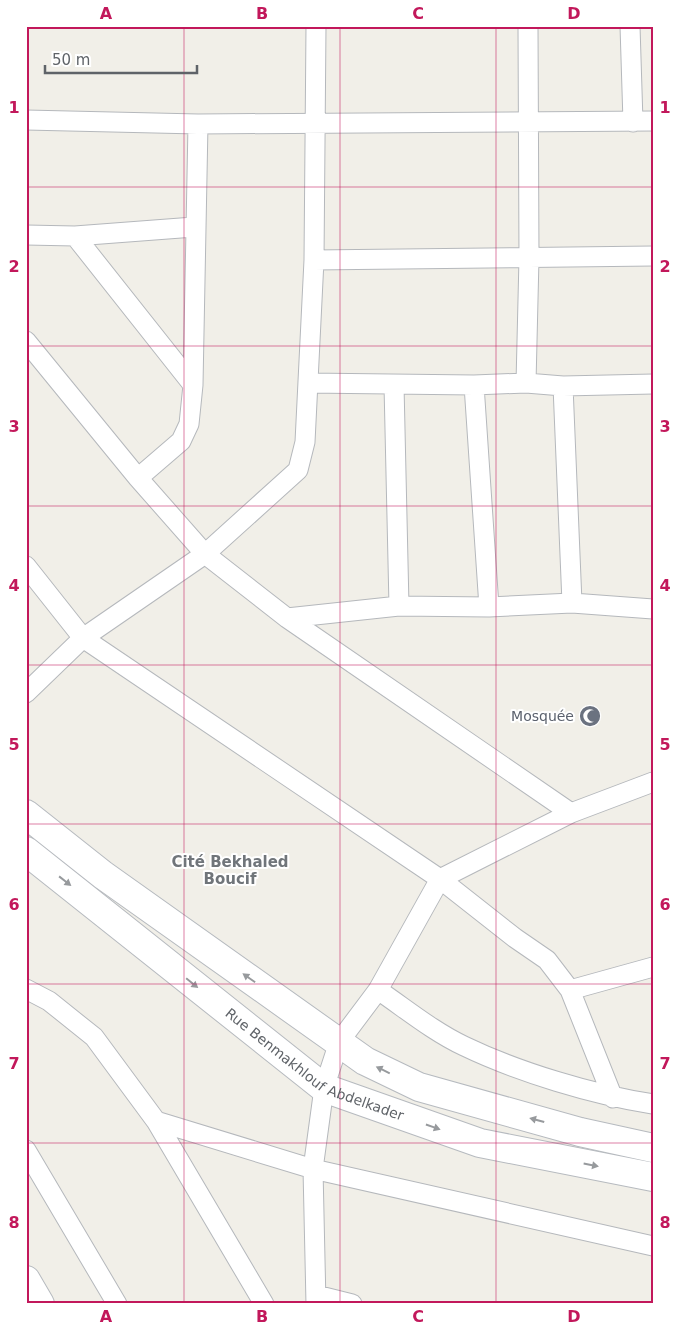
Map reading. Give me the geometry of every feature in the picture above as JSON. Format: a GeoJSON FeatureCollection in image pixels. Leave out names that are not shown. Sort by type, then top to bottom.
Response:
{"type":"FeatureCollection","features":[{"type":"Feature","properties":{"kind":"street"},"geometry":{"type":"LineString","coordinates":[[26,693],[83,638],[205,554],[298,470],[305,442],[314,260],[316,26]]}},
{"type":"Feature","properties":{"kind":"street"},"geometry":{"type":"LineString","coordinates":[[526,383],[529,258],[528,26]]}},
{"type":"Feature","properties":{"kind":"street"},"geometry":{"type":"LineString","coordinates":[[630,26],[633,122]]}},
{"type":"Feature","properties":{"kind":"street"},"geometry":{"type":"LineString","coordinates":[[26,120],[198,124],[653,121]]}},
{"type":"Feature","properties":{"kind":"street"},"geometry":{"type":"LineString","coordinates":[[138,478],[181,441],[189,424],[193,385],[194,227],[198,124]]}},
{"type":"Feature","properties":{"kind":"street"},"geometry":{"type":"LineString","coordinates":[[26,236],[75,236],[194,227]]}},
{"type":"Feature","properties":{"kind":"street"},"geometry":{"type":"LineString","coordinates":[[75,236],[193,385]]}},
{"type":"Feature","properties":{"kind":"street"},"geometry":{"type":"LineString","coordinates":[[314,260],[653,256]]}},
{"type":"Feature","properties":{"kind":"street"},"geometry":{"type":"LineString","coordinates":[[26,341],[138,478],[205,554],[288,618],[571,813]]}},
{"type":"Feature","properties":{"kind":"street"},"geometry":{"type":"LineString","coordinates":[[308,383],[474,385],[526,383],[563,386],[653,384]]}},
{"type":"Feature","properties":{"kind":"street"},"geometry":{"type":"LineString","coordinates":[[394,384],[400,606]]}},
{"type":"Feature","properties":{"kind":"street"},"geometry":{"type":"LineString","coordinates":[[474,385],[488,607]]}},
{"type":"Feature","properties":{"kind":"street"},"geometry":{"type":"LineString","coordinates":[[563,386],[572,602]]}},
{"type":"Feature","properties":{"kind":"street"},"geometry":{"type":"LineString","coordinates":[[26,566],[83,638],[440,879],[515,938],[547,960],[570,990],[613,1098]]}},
{"type":"Feature","properties":{"kind":"street"},"geometry":{"type":"LineString","coordinates":[[288,618],[400,606],[488,607],[572,602],[653,609]]}},
{"type":"Feature","properties":{"kind":"street"},"geometry":{"type":"LineString","coordinates":[[352,1304],[316,1300],[313,1169],[324,1088],[339,1042],[378,990],[440,879],[571,813],[653,782]]}},
{"type":"Feature","properties":{"kind":"street","name":"Rue Benmakhlouf Abdelkader"},"geometry":{"type":"LineString","coordinates":[[26,814],[103,875],[365,1061],[419,1087],[571,1130],[653,1148]]}},
{"type":"Feature","properties":{"kind":"street","name":"Rue Benmakhlouf Abdelkader"},"geometry":{"type":"LineString","coordinates":[[26,851],[324,1088],[480,1143],[653,1177]]}},
{"type":"Feature","properties":{"kind":"street"},"geometry":{"type":"LineString","coordinates":[[129,932],[148,907]]}},
{"type":"Feature","properties":{"kind":"street"},"geometry":{"type":"LineString","coordinates":[[570,990],[653,968]]}},
{"type":"Feature","properties":{"kind":"street"},"geometry":{"type":"LineString","coordinates":[[26,989],[49,1001],[94,1037],[156,1121],[264,1304]]}},
{"type":"Feature","properties":{"kind":"street"},"geometry":{"type":"LineString","coordinates":[[378,990],[463,1046],[514,1066],[613,1098],[653,1104]]}},
{"type":"Feature","properties":{"kind":"street"},"geometry":{"type":"LineString","coordinates":[[156,1121],[313,1169],[653,1246]]}},
{"type":"Feature","properties":{"kind":"street"},"geometry":{"type":"LineString","coordinates":[[26,1150],[117,1304]]}},
{"type":"Feature","properties":{"kind":"street"},"geometry":{"type":"LineString","coordinates":[[26,1280],[40,1304]]}},
{"type":"Feature","properties":{"kind":"place","name":"Mosquée"},"geometry":{"type":"Point","coordinates":[590,716]}},
{"type":"Feature","properties":{"kind":"district","name":"Cité Bekhaled Boucif"},"geometry":{"type":"Point","coordinates":[230,870]}}]}
